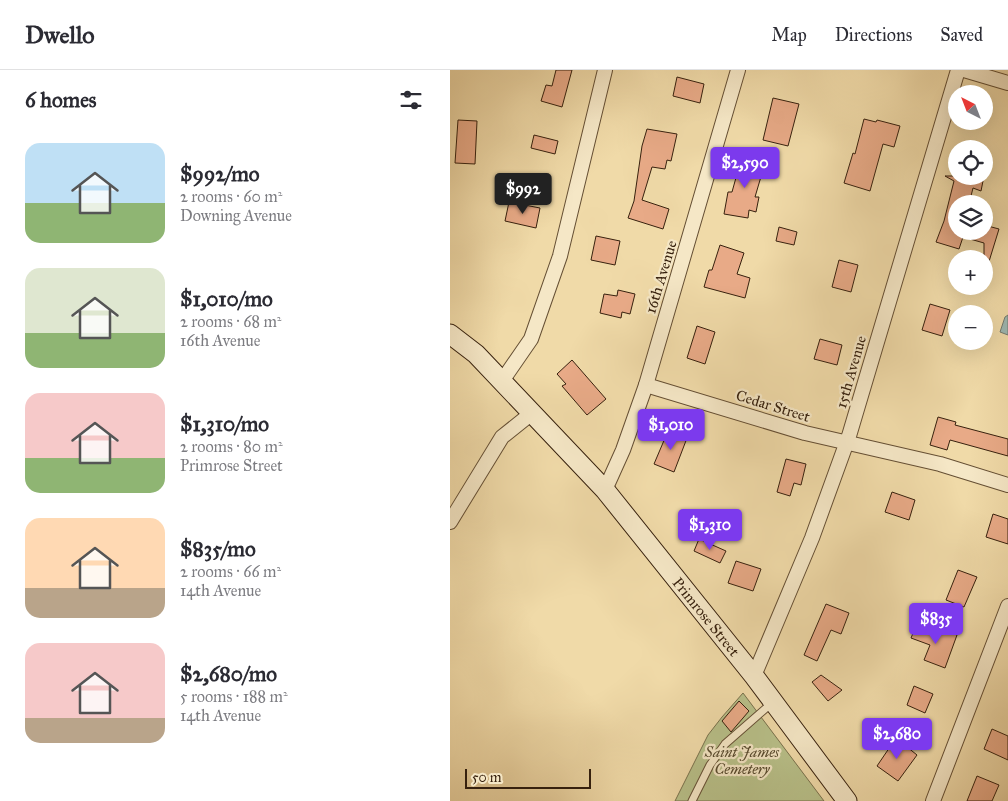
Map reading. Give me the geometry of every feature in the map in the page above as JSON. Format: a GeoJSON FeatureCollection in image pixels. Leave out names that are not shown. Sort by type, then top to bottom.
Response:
{"type":"FeatureCollection","features":[{"type":"Feature","properties":{"kind":"main road","name":"Primrose Street"},"geometry":{"type":"LineString","coordinates":[[450,334],[476,354],[605,490],[754,676],[847,801]]}},
{"type":"Feature","properties":{"kind":"street"},"geometry":{"type":"LineString","coordinates":[[502,381],[531,340],[560,256],[605,70]]}},
{"type":"Feature","properties":{"kind":"street","name":"16th Avenue"},"geometry":{"type":"LineString","coordinates":[[605,490],[646,385],[738,70]]}},
{"type":"Feature","properties":{"kind":"street","name":"15th Avenue"},"geometry":{"type":"LineString","coordinates":[[754,676],[812,538],[846,442],[958,70]]}},
{"type":"Feature","properties":{"kind":"street"},"geometry":{"type":"LineString","coordinates":[[964,70],[1008,83]]}},
{"type":"Feature","properties":{"kind":"street","name":"Cedar Street"},"geometry":{"type":"LineString","coordinates":[[646,385],[805,433],[940,464],[1008,485]]}},
{"type":"Feature","properties":{"kind":"street"},"geometry":{"type":"LineString","coordinates":[[450,522],[502,437],[532,413]]}},
{"type":"Feature","properties":{"kind":"street"},"geometry":{"type":"LineString","coordinates":[[932,801],[1008,606]]}},
{"type":"Feature","properties":{"kind":"lane"},"geometry":{"type":"LineString","coordinates":[[692,801],[710,765],[725,744],[773,702]]}},
{"type":"Feature","properties":{"kind":"green space","name":"Saint James Cemetery"},"geometry":{"type":"Polygon","coordinates":[[[743,693],[824,801],[675,801],[708,735],[743,693]]]}},
{"type":"Feature","properties":{"kind":"water"},"geometry":{"type":"Polygon","coordinates":[[[1008,315],[1008,335],[1000,332],[1005,317],[1008,315]]]}},
{"type":"Feature","properties":{"kind":"building"},"geometry":{"type":"Polygon","coordinates":[[[556,70],[572,70],[562,107],[541,101],[546,85],[552,86],[556,70]]]}},
{"type":"Feature","properties":{"kind":"building"},"geometry":{"type":"Polygon","coordinates":[[[677,77],[704,84],[700,103],[673,96],[677,77]]]}},
{"type":"Feature","properties":{"kind":"building"},"geometry":{"type":"Polygon","coordinates":[[[773,98],[799,104],[788,146],[763,140],[773,98]]]}},
{"type":"Feature","properties":{"kind":"building"},"geometry":{"type":"Polygon","coordinates":[[[864,119],[900,126],[894,147],[883,144],[870,191],[844,183],[853,153],[855,154],[864,119]]]}},
{"type":"Feature","properties":{"kind":"building"},"geometry":{"type":"Polygon","coordinates":[[[458,120],[477,121],[475,164],[455,163],[458,120]]]}},
{"type":"Feature","properties":{"kind":"building"},"geometry":{"type":"Polygon","coordinates":[[[647,129],[677,134],[671,161],[667,160],[665,169],[652,167],[642,200],[669,209],[663,229],[628,218],[634,201],[642,146],[647,129]]]}},
{"type":"Feature","properties":{"kind":"building"},"geometry":{"type":"Polygon","coordinates":[[[534,135],[558,141],[555,154],[531,148],[534,135]]]}},
{"type":"Feature","properties":{"kind":"building"},"geometry":{"type":"Polygon","coordinates":[[[742,156],[765,163],[755,197],[759,197],[756,212],[749,210],[748,218],[724,214],[728,192],[732,192],[742,156]]]}},
{"type":"Feature","properties":{"kind":"building"},"geometry":{"type":"Polygon","coordinates":[[[953,185],[982,185],[981,191],[973,188],[971,195],[950,195],[953,185]]]}},
{"type":"Feature","properties":{"kind":"building"},"geometry":{"type":"Polygon","coordinates":[[[509,202],[540,208],[536,228],[505,221],[509,202]]]}},
{"type":"Feature","properties":{"kind":"building"},"geometry":{"type":"Polygon","coordinates":[[[948,205],[948,240],[962,240],[959,249],[936,242],[948,205]]]}},
{"type":"Feature","properties":{"kind":"building"},"geometry":{"type":"Polygon","coordinates":[[[779,227],[797,232],[794,245],[776,241],[779,227]]]}},
{"type":"Feature","properties":{"kind":"building"},"geometry":{"type":"Polygon","coordinates":[[[993,227],[999,229],[993,250],[984,250],[984,243],[974,240],[993,240],[993,227]]]}},
{"type":"Feature","properties":{"kind":"building"},"geometry":{"type":"Polygon","coordinates":[[[596,236],[620,241],[615,265],[591,260],[596,236]]]}},
{"type":"Feature","properties":{"kind":"building"},"geometry":{"type":"Polygon","coordinates":[[[720,245],[744,253],[737,274],[750,278],[745,298],[704,287],[720,245]]]}},
{"type":"Feature","properties":{"kind":"building"},"geometry":{"type":"Polygon","coordinates":[[[839,260],[858,265],[851,292],[832,287],[839,260]]]}},
{"type":"Feature","properties":{"kind":"building"},"geometry":{"type":"Polygon","coordinates":[[[618,290],[635,294],[630,314],[622,312],[621,318],[600,313],[604,294],[617,296],[618,290]]]}},
{"type":"Feature","properties":{"kind":"building"},"geometry":{"type":"Polygon","coordinates":[[[930,304],[948,309],[948,316],[942,336],[922,330],[930,304]]]}},
{"type":"Feature","properties":{"kind":"building"},"geometry":{"type":"Polygon","coordinates":[[[697,326],[715,332],[705,364],[687,358],[697,326]]]}},
{"type":"Feature","properties":{"kind":"building"},"geometry":{"type":"Polygon","coordinates":[[[820,339],[842,345],[837,365],[814,359],[820,339]]]}},
{"type":"Feature","properties":{"kind":"building"},"geometry":{"type":"Polygon","coordinates":[[[572,360],[606,399],[587,415],[562,386],[566,384],[557,374],[572,360]]]}},
{"type":"Feature","properties":{"kind":"building"},"geometry":{"type":"Polygon","coordinates":[[[938,417],[956,422],[955,425],[1008,439],[1008,456],[950,440],[947,450],[930,445],[938,417]]]}},
{"type":"Feature","properties":{"kind":"building"},"geometry":{"type":"Polygon","coordinates":[[[668,431],[687,438],[674,472],[654,464],[668,431]]]}},
{"type":"Feature","properties":{"kind":"building"},"geometry":{"type":"Polygon","coordinates":[[[786,459],[806,464],[801,485],[794,483],[790,496],[777,492],[786,459]]]}},
{"type":"Feature","properties":{"kind":"building"},"geometry":{"type":"Polygon","coordinates":[[[892,492],[915,500],[909,520],[885,512],[892,492]]]}},
{"type":"Feature","properties":{"kind":"building"},"geometry":{"type":"Polygon","coordinates":[[[993,514],[1008,519],[1008,544],[986,537],[993,514]]]}},
{"type":"Feature","properties":{"kind":"building"},"geometry":{"type":"Polygon","coordinates":[[[699,539],[726,551],[720,563],[694,551],[699,539]]]}},
{"type":"Feature","properties":{"kind":"building"},"geometry":{"type":"Polygon","coordinates":[[[736,561],[761,569],[753,591],[728,583],[736,561]]]}},
{"type":"Feature","properties":{"kind":"building"},"geometry":{"type":"Polygon","coordinates":[[[958,570],[977,577],[964,607],[946,600],[958,570]]]}},
{"type":"Feature","properties":{"kind":"building"},"geometry":{"type":"Polygon","coordinates":[[[826,604],[849,613],[841,634],[831,630],[817,661],[804,655],[826,604]]]}},
{"type":"Feature","properties":{"kind":"building"},"geometry":{"type":"Polygon","coordinates":[[[916,626],[935,632],[937,628],[957,635],[945,668],[924,660],[930,645],[911,638],[916,626]]]}},
{"type":"Feature","properties":{"kind":"building"},"geometry":{"type":"Polygon","coordinates":[[[821,675],[842,690],[828,701],[812,682],[821,675]]]}},
{"type":"Feature","properties":{"kind":"building"},"geometry":{"type":"Polygon","coordinates":[[[914,686],[933,694],[925,713],[907,705],[914,686]]]}},
{"type":"Feature","properties":{"kind":"building"},"geometry":{"type":"Polygon","coordinates":[[[739,701],[749,711],[731,732],[722,721],[739,701]]]}},
{"type":"Feature","properties":{"kind":"building"},"geometry":{"type":"Polygon","coordinates":[[[992,729],[1008,736],[1008,760],[984,749],[992,729]]]}},
{"type":"Feature","properties":{"kind":"building"},"geometry":{"type":"Polygon","coordinates":[[[896,738],[917,755],[898,781],[877,766],[896,738]]]}},
{"type":"Feature","properties":{"kind":"building"},"geometry":{"type":"Polygon","coordinates":[[[977,776],[999,785],[992,801],[967,801],[977,776]]]}}]}
